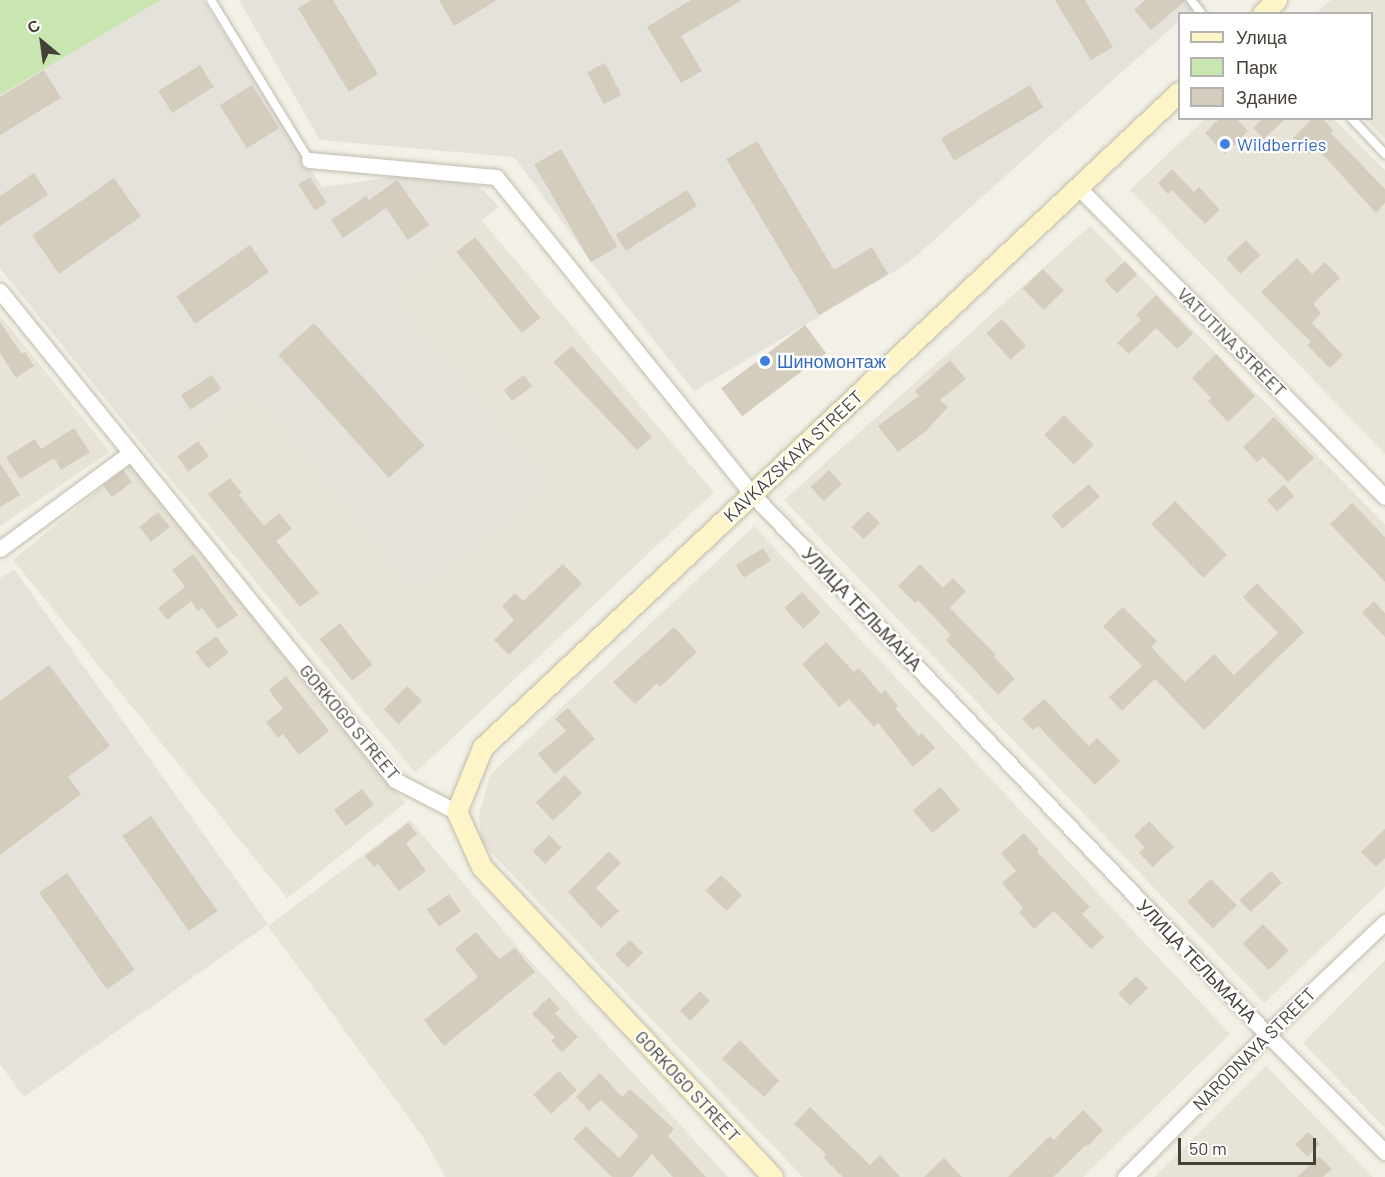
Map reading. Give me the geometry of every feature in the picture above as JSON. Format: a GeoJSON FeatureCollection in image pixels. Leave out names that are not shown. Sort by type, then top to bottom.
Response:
{"type":"FeatureCollection","features":[{"type":"Feature","properties":{"kind":"main road"},"geometry":{"type":"LineString","coordinates":[[1265,12],[1277,0]]}},
{"type":"Feature","properties":{"kind":"main road","name":"KAVKAZSKAYA STREET"},"geometry":{"type":"LineString","coordinates":[[457,812],[483,748],[1178,93]]}},
{"type":"Feature","properties":{"kind":"main road","name":"GORKOGO STREET"},"geometry":{"type":"LineString","coordinates":[[457,812],[482,867],[773,1177]]}},
{"type":"Feature","properties":{"kind":"street","name":"УЛИЦА ТЕЛЬМАНА"},"geometry":{"type":"LineString","coordinates":[[309,160],[496,177],[752,494],[1267,1034],[1385,1152]]}},
{"type":"Feature","properties":{"kind":"street","name":"VATUTINA STREET"},"geometry":{"type":"LineString","coordinates":[[1078,187],[1385,497]]}},
{"type":"Feature","properties":{"kind":"street","name":"GORKOGO STREET"},"geometry":{"type":"LineString","coordinates":[[0,291],[395,780],[457,812]]}},
{"type":"Feature","properties":{"kind":"street"},"geometry":{"type":"LineString","coordinates":[[0,549],[130,453]]}},
{"type":"Feature","properties":{"kind":"street","name":"NARODNAYA STREET"},"geometry":{"type":"LineString","coordinates":[[1125,1177],[1267,1034],[1385,922]]}},
{"type":"Feature","properties":{"kind":"lane"},"geometry":{"type":"LineString","coordinates":[[211,0],[309,160]]}},
{"type":"Feature","properties":{"kind":"lane"},"geometry":{"type":"LineString","coordinates":[[1191,0],[1200,12]]}},
{"type":"Feature","properties":{"kind":"lane"},"geometry":{"type":"LineString","coordinates":[[1353,120],[1385,154]]}},
{"type":"Feature","properties":{"kind":"shaded area"},"geometry":{"type":"Polygon","coordinates":[[[161,0],[203,0],[322,187],[408,175],[478,185],[499,207],[390,294],[544,480],[541,494],[416,592],[256,393],[156,462],[0,268],[0,95],[161,0]]]}},
{"type":"Feature","properties":{"kind":"shaded area"},"geometry":{"type":"Polygon","coordinates":[[[239,0],[1203,0],[1189,12],[1178,12],[1178,22],[907,264],[694,391],[594,265],[514,157],[320,140],[239,0]]]}},
{"type":"Feature","properties":{"kind":"shaded area"},"geometry":{"type":"Polygon","coordinates":[[[1331,0],[1385,0],[1385,139],[1366,120],[1373,120],[1373,12],[1317,12],[1331,0]]]}},
{"type":"Feature","properties":{"kind":"shaded area"},"geometry":{"type":"Polygon","coordinates":[[[1204,120],[1335,120],[1385,170],[1385,454],[1130,190],[1204,120]]]}},
{"type":"Feature","properties":{"kind":"shaded area"},"geometry":{"type":"Polygon","coordinates":[[[482,221],[714,492],[415,773],[156,462],[256,393],[416,592],[541,494],[544,480],[390,294],[482,221]]]}},
{"type":"Feature","properties":{"kind":"shaded area"},"geometry":{"type":"Polygon","coordinates":[[[1090,226],[1385,524],[1385,887],[1264,1003],[784,500],[1090,226]]]}},
{"type":"Feature","properties":{"kind":"shaded area"},"geometry":{"type":"Polygon","coordinates":[[[0,315],[110,452],[0,526],[0,315]]]}},
{"type":"Feature","properties":{"kind":"shaded area"},"geometry":{"type":"Polygon","coordinates":[[[131,464],[405,803],[287,898],[13,560],[131,464]]]}},
{"type":"Feature","properties":{"kind":"shaded area"},"geometry":{"type":"Polygon","coordinates":[[[754,526],[1230,1034],[1083,1177],[803,1177],[481,842],[479,816],[490,775],[754,526]]]}},
{"type":"Feature","properties":{"kind":"shaded area"},"geometry":{"type":"Polygon","coordinates":[[[14,569],[268,924],[24,1097],[0,1064],[0,578],[14,569]]]}},
{"type":"Feature","properties":{"kind":"shaded area"},"geometry":{"type":"Polygon","coordinates":[[[410,820],[513,942],[728,1177],[445,1177],[425,1140],[268,926],[410,820]]]}},
{"type":"Feature","properties":{"kind":"shaded area"},"geometry":{"type":"Polygon","coordinates":[[[1385,960],[1385,1128],[1303,1043],[1385,960]]]}},
{"type":"Feature","properties":{"kind":"shaded area"},"geometry":{"type":"Polygon","coordinates":[[[1266,1066],[1373,1177],[1154,1177],[1266,1066]]]}},
{"type":"Feature","properties":{"kind":"green space"},"geometry":{"type":"Polygon","coordinates":[[[0,0],[161,0],[0,95],[0,0]]]}},
{"type":"Feature","properties":{"kind":"building"},"geometry":{"type":"Polygon","coordinates":[[[312,0],[333,0],[378,74],[349,92],[298,8],[312,0]]]}},
{"type":"Feature","properties":{"kind":"building"},"geometry":{"type":"Polygon","coordinates":[[[439,0],[497,0],[454,26],[439,0]]]}},
{"type":"Feature","properties":{"kind":"building"},"geometry":{"type":"Polygon","coordinates":[[[691,0],[742,0],[681,36],[702,71],[681,83],[647,27],[691,0]]]}},
{"type":"Feature","properties":{"kind":"building"},"geometry":{"type":"Polygon","coordinates":[[[1055,0],[1085,0],[1113,47],[1091,60],[1055,0]]]}},
{"type":"Feature","properties":{"kind":"building"},"geometry":{"type":"Polygon","coordinates":[[[1145,0],[1185,1],[1151,30],[1134,10],[1145,0]]]}},
{"type":"Feature","properties":{"kind":"building"},"geometry":{"type":"Polygon","coordinates":[[[605,63],[621,95],[604,104],[587,72],[605,63]]]}},
{"type":"Feature","properties":{"kind":"building"},"geometry":{"type":"Polygon","coordinates":[[[200,65],[214,87],[172,113],[158,91],[200,65]]]}},
{"type":"Feature","properties":{"kind":"building"},"geometry":{"type":"Polygon","coordinates":[[[44,70],[61,98],[0,135],[0,97],[44,70]]]}},
{"type":"Feature","properties":{"kind":"building"},"geometry":{"type":"Polygon","coordinates":[[[252,85],[279,128],[247,148],[220,105],[252,85]]]}},
{"type":"Feature","properties":{"kind":"building"},"geometry":{"type":"Polygon","coordinates":[[[1030,85],[1043,107],[954,161],[941,139],[1030,85]]]}},
{"type":"Feature","properties":{"kind":"building","name":"Wildberries"},"geometry":{"type":"Polygon","coordinates":[[[1218,120],[1238,120],[1248,131],[1225,154],[1205,133],[1218,120]]]}},
{"type":"Feature","properties":{"kind":"building"},"geometry":{"type":"Polygon","coordinates":[[[1261,120],[1284,120],[1264,139],[1253,128],[1261,120]]]}},
{"type":"Feature","properties":{"kind":"building"},"geometry":{"type":"Polygon","coordinates":[[[1311,120],[1324,120],[1333,130],[1331,133],[1385,189],[1385,203],[1376,213],[1316,147],[1309,154],[1293,138],[1311,120]]]}},
{"type":"Feature","properties":{"kind":"building"},"geometry":{"type":"Polygon","coordinates":[[[757,141],[834,270],[872,247],[888,274],[819,315],[726,159],[757,141]]]}},
{"type":"Feature","properties":{"kind":"building"},"geometry":{"type":"Polygon","coordinates":[[[561,149],[618,247],[591,262],[534,164],[561,149]]]}},
{"type":"Feature","properties":{"kind":"building"},"geometry":{"type":"Polygon","coordinates":[[[1172,169],[1194,192],[1199,187],[1220,210],[1205,224],[1172,190],[1168,194],[1158,183],[1172,169]]]}},
{"type":"Feature","properties":{"kind":"building"},"geometry":{"type":"Polygon","coordinates":[[[34,173],[48,195],[0,226],[0,196],[34,173]]]}},
{"type":"Feature","properties":{"kind":"building"},"geometry":{"type":"Polygon","coordinates":[[[310,177],[327,203],[315,211],[298,185],[310,177]]]}},
{"type":"Feature","properties":{"kind":"building"},"geometry":{"type":"Polygon","coordinates":[[[114,178],[141,217],[59,274],[32,235],[114,178]]]}},
{"type":"Feature","properties":{"kind":"building"},"geometry":{"type":"Polygon","coordinates":[[[397,180],[429,225],[408,240],[386,208],[343,238],[331,220],[366,196],[369,200],[397,180]]]}},
{"type":"Feature","properties":{"kind":"building"},"geometry":{"type":"Polygon","coordinates":[[[687,190],[697,206],[626,251],[616,235],[687,190]]]}},
{"type":"Feature","properties":{"kind":"building"},"geometry":{"type":"Polygon","coordinates":[[[475,237],[540,318],[522,333],[456,252],[475,237]]]}},
{"type":"Feature","properties":{"kind":"building"},"geometry":{"type":"Polygon","coordinates":[[[1246,240],[1260,255],[1241,274],[1226,258],[1246,240]]]}},
{"type":"Feature","properties":{"kind":"building"},"geometry":{"type":"Polygon","coordinates":[[[250,245],[269,272],[195,324],[176,297],[250,245]]]}},
{"type":"Feature","properties":{"kind":"building"},"geometry":{"type":"Polygon","coordinates":[[[1297,258],[1312,274],[1325,262],[1340,278],[1313,304],[1321,313],[1312,323],[1343,355],[1330,368],[1307,345],[1311,342],[1261,292],[1297,258]]]}},
{"type":"Feature","properties":{"kind":"building"},"geometry":{"type":"Polygon","coordinates":[[[1125,261],[1137,274],[1117,293],[1105,280],[1125,261]]]}},
{"type":"Feature","properties":{"kind":"building"},"geometry":{"type":"Polygon","coordinates":[[[1043,269],[1064,291],[1044,310],[1023,288],[1043,269]]]}},
{"type":"Feature","properties":{"kind":"building"},"geometry":{"type":"Polygon","coordinates":[[[1156,295],[1193,334],[1177,349],[1156,328],[1129,354],[1117,343],[1141,320],[1136,315],[1156,295]]]}},
{"type":"Feature","properties":{"kind":"building"},"geometry":{"type":"Polygon","coordinates":[[[1002,319],[1026,346],[1010,360],[986,333],[1002,319]]]}},
{"type":"Feature","properties":{"kind":"building"},"geometry":{"type":"Polygon","coordinates":[[[0,322],[22,354],[25,352],[34,366],[16,378],[0,353],[0,322]]]}},
{"type":"Feature","properties":{"kind":"building"},"geometry":{"type":"Polygon","coordinates":[[[314,323],[424,446],[389,478],[278,355],[314,323]]]}},
{"type":"Feature","properties":{"kind":"building"},"geometry":{"type":"Polygon","coordinates":[[[805,325],[826,353],[742,416],[721,388],[805,325]]]}},
{"type":"Feature","properties":{"kind":"building"},"geometry":{"type":"Polygon","coordinates":[[[572,346],[652,437],[637,450],[553,362],[572,346]]]}},
{"type":"Feature","properties":{"kind":"building"},"geometry":{"type":"Polygon","coordinates":[[[1216,354],[1255,396],[1228,422],[1208,401],[1211,398],[1192,378],[1216,354]]]}},
{"type":"Feature","properties":{"kind":"building"},"geometry":{"type":"Polygon","coordinates":[[[950,360],[966,379],[940,400],[948,407],[925,432],[898,452],[878,426],[919,396],[915,391],[950,360]]]}},
{"type":"Feature","properties":{"kind":"building"},"geometry":{"type":"Polygon","coordinates":[[[212,375],[221,389],[190,409],[181,395],[212,375]]]}},
{"type":"Feature","properties":{"kind":"building"},"geometry":{"type":"Polygon","coordinates":[[[524,375],[532,386],[512,401],[504,390],[524,375]]]}},
{"type":"Feature","properties":{"kind":"building"},"geometry":{"type":"Polygon","coordinates":[[[1064,415],[1094,445],[1074,464],[1044,435],[1064,415]]]}},
{"type":"Feature","properties":{"kind":"building"},"geometry":{"type":"Polygon","coordinates":[[[1274,417],[1314,458],[1288,482],[1263,457],[1257,462],[1243,447],[1274,417]]]}},
{"type":"Feature","properties":{"kind":"building"},"geometry":{"type":"Polygon","coordinates":[[[74,428],[90,452],[61,470],[54,458],[20,479],[6,457],[35,439],[41,449],[74,428]]]}},
{"type":"Feature","properties":{"kind":"building"},"geometry":{"type":"Polygon","coordinates":[[[198,441],[209,456],[188,472],[177,456],[198,441]]]}},
{"type":"Feature","properties":{"kind":"building"},"geometry":{"type":"Polygon","coordinates":[[[0,463],[20,495],[0,507],[0,463]]]}},
{"type":"Feature","properties":{"kind":"building"},"geometry":{"type":"Polygon","coordinates":[[[123,470],[132,482],[112,497],[103,485],[123,470]]]}},
{"type":"Feature","properties":{"kind":"building"},"geometry":{"type":"Polygon","coordinates":[[[829,470],[842,484],[824,501],[811,487],[829,470]]]}},
{"type":"Feature","properties":{"kind":"building"},"geometry":{"type":"Polygon","coordinates":[[[230,478],[242,493],[239,495],[264,526],[279,513],[292,529],[276,541],[319,593],[300,607],[208,494],[230,478]]]}},
{"type":"Feature","properties":{"kind":"building"},"geometry":{"type":"Polygon","coordinates":[[[1089,484],[1100,497],[1062,529],[1051,515],[1089,484]]]}},
{"type":"Feature","properties":{"kind":"building"},"geometry":{"type":"Polygon","coordinates":[[[1284,485],[1294,496],[1277,512],[1267,500],[1284,485]]]}},
{"type":"Feature","properties":{"kind":"building"},"geometry":{"type":"Polygon","coordinates":[[[1175,501],[1227,555],[1203,578],[1151,524],[1175,501]]]}},
{"type":"Feature","properties":{"kind":"building"},"geometry":{"type":"Polygon","coordinates":[[[1352,503],[1385,537],[1385,582],[1330,524],[1352,503]]]}},
{"type":"Feature","properties":{"kind":"building"},"geometry":{"type":"Polygon","coordinates":[[[868,511],[880,523],[864,539],[852,527],[868,511]]]}},
{"type":"Feature","properties":{"kind":"building"},"geometry":{"type":"Polygon","coordinates":[[[158,512],[170,527],[151,542],[139,527],[158,512]]]}},
{"type":"Feature","properties":{"kind":"building"},"geometry":{"type":"Polygon","coordinates":[[[763,548],[771,561],[744,578],[736,565],[763,548]]]}},
{"type":"Feature","properties":{"kind":"building"},"geometry":{"type":"Polygon","coordinates":[[[193,554],[238,615],[218,629],[202,608],[198,611],[191,601],[167,620],[158,608],[185,587],[172,570],[193,554]]]}},
{"type":"Feature","properties":{"kind":"building"},"geometry":{"type":"Polygon","coordinates":[[[563,564],[582,584],[509,655],[494,640],[514,620],[502,606],[515,593],[523,601],[563,564]]]}},
{"type":"Feature","properties":{"kind":"building"},"geometry":{"type":"Polygon","coordinates":[[[920,564],[943,588],[953,578],[966,591],[950,608],[996,655],[994,657],[1015,679],[998,695],[946,640],[951,635],[918,600],[915,603],[898,586],[920,564]]]}},
{"type":"Feature","properties":{"kind":"building"},"geometry":{"type":"Polygon","coordinates":[[[1257,583],[1304,632],[1204,730],[1155,679],[1122,711],[1109,697],[1142,666],[1103,626],[1123,607],[1157,641],[1151,647],[1185,682],[1214,654],[1234,675],[1278,633],[1243,597],[1257,583]]]}},
{"type":"Feature","properties":{"kind":"building"},"geometry":{"type":"Polygon","coordinates":[[[802,592],[821,613],[803,629],[784,608],[802,592]]]}},
{"type":"Feature","properties":{"kind":"building"},"geometry":{"type":"Polygon","coordinates":[[[1374,601],[1385,613],[1385,637],[1362,613],[1374,601]]]}},
{"type":"Feature","properties":{"kind":"building"},"geometry":{"type":"Polygon","coordinates":[[[340,623],[373,665],[352,681],[320,639],[340,623]]]}},
{"type":"Feature","properties":{"kind":"building"},"geometry":{"type":"Polygon","coordinates":[[[674,627],[697,652],[660,687],[657,683],[635,704],[613,682],[674,627]]]}},
{"type":"Feature","properties":{"kind":"building"},"geometry":{"type":"Polygon","coordinates":[[[216,636],[229,653],[208,668],[195,652],[216,636]]]}},
{"type":"Feature","properties":{"kind":"building"},"geometry":{"type":"Polygon","coordinates":[[[826,642],[854,672],[859,668],[881,694],[885,690],[898,706],[895,708],[919,736],[922,733],[935,748],[913,767],[878,723],[874,727],[849,699],[839,707],[802,664],[826,642]]]}},
{"type":"Feature","properties":{"kind":"building"},"geometry":{"type":"Polygon","coordinates":[[[49,665],[110,746],[68,777],[81,794],[0,855],[0,701],[49,665]]]}},
{"type":"Feature","properties":{"kind":"building"},"geometry":{"type":"Polygon","coordinates":[[[286,676],[329,731],[299,755],[283,734],[278,738],[266,722],[283,709],[269,690],[286,676]]]}},
{"type":"Feature","properties":{"kind":"building"},"geometry":{"type":"Polygon","coordinates":[[[407,686],[422,701],[399,724],[384,709],[407,686]]]}},
{"type":"Feature","properties":{"kind":"building"},"geometry":{"type":"Polygon","coordinates":[[[1044,699],[1089,746],[1097,738],[1120,761],[1095,785],[1038,726],[1033,730],[1022,719],[1044,699]]]}},
{"type":"Feature","properties":{"kind":"building"},"geometry":{"type":"Polygon","coordinates":[[[568,708],[595,739],[555,774],[538,754],[566,731],[555,719],[568,708]]]}},
{"type":"Feature","properties":{"kind":"building"},"geometry":{"type":"Polygon","coordinates":[[[565,775],[582,793],[553,821],[536,802],[565,775]]]}},
{"type":"Feature","properties":{"kind":"building"},"geometry":{"type":"Polygon","coordinates":[[[940,787],[960,810],[933,833],[913,811],[940,787]]]}},
{"type":"Feature","properties":{"kind":"building"},"geometry":{"type":"Polygon","coordinates":[[[362,789],[374,805],[346,826],[334,810],[362,789]]]}},
{"type":"Feature","properties":{"kind":"building"},"geometry":{"type":"Polygon","coordinates":[[[151,816],[218,911],[189,931],[122,836],[151,816]]]}},
{"type":"Feature","properties":{"kind":"building"},"geometry":{"type":"Polygon","coordinates":[[[1149,821],[1174,847],[1153,867],[1139,853],[1145,847],[1134,836],[1149,821]]]}},
{"type":"Feature","properties":{"kind":"building"},"geometry":{"type":"Polygon","coordinates":[[[408,823],[417,834],[406,843],[426,871],[399,891],[378,864],[374,867],[365,856],[408,823]]]}},
{"type":"Feature","properties":{"kind":"building"},"geometry":{"type":"Polygon","coordinates":[[[1385,829],[1385,858],[1376,867],[1361,852],[1385,829]]]}},
{"type":"Feature","properties":{"kind":"building"},"geometry":{"type":"Polygon","coordinates":[[[1024,833],[1039,850],[1037,852],[1090,907],[1082,914],[1104,937],[1091,949],[1054,911],[1034,929],[1019,912],[1023,908],[1002,883],[1016,871],[1001,853],[1024,833]]]}},
{"type":"Feature","properties":{"kind":"building"},"geometry":{"type":"Polygon","coordinates":[[[549,835],[562,848],[545,864],[533,851],[549,835]]]}},
{"type":"Feature","properties":{"kind":"building"},"geometry":{"type":"Polygon","coordinates":[[[609,851],[621,863],[596,888],[619,911],[601,928],[568,892],[609,851]]]}},
{"type":"Feature","properties":{"kind":"building"},"geometry":{"type":"Polygon","coordinates":[[[1271,871],[1282,883],[1250,912],[1240,900],[1271,871]]]}},
{"type":"Feature","properties":{"kind":"building"},"geometry":{"type":"Polygon","coordinates":[[[67,873],[135,970],[107,989],[39,893],[67,873]]]}},
{"type":"Feature","properties":{"kind":"building"},"geometry":{"type":"Polygon","coordinates":[[[721,875],[742,895],[727,911],[706,891],[721,875]]]}},
{"type":"Feature","properties":{"kind":"building"},"geometry":{"type":"Polygon","coordinates":[[[1211,879],[1237,906],[1213,929],[1187,902],[1211,879]]]}},
{"type":"Feature","properties":{"kind":"building"},"geometry":{"type":"Polygon","coordinates":[[[449,894],[461,911],[439,927],[427,909],[449,894]]]}},
{"type":"Feature","properties":{"kind":"building"},"geometry":{"type":"Polygon","coordinates":[[[1263,924],[1289,951],[1269,970],[1243,943],[1263,924]]]}},
{"type":"Feature","properties":{"kind":"building"},"geometry":{"type":"Polygon","coordinates":[[[476,932],[499,959],[515,948],[535,972],[444,1046],[424,1020],[478,977],[455,949],[476,932]]]}},
{"type":"Feature","properties":{"kind":"building"},"geometry":{"type":"Polygon","coordinates":[[[630,940],[643,953],[628,968],[615,955],[630,940]]]}},
{"type":"Feature","properties":{"kind":"building"},"geometry":{"type":"Polygon","coordinates":[[[1136,976],[1148,988],[1130,1006],[1118,994],[1136,976]]]}},
{"type":"Feature","properties":{"kind":"building"},"geometry":{"type":"Polygon","coordinates":[[[700,991],[710,1001],[690,1021],[680,1011],[700,991]]]}},
{"type":"Feature","properties":{"kind":"building"},"geometry":{"type":"Polygon","coordinates":[[[549,997],[560,1009],[555,1013],[578,1037],[562,1052],[551,1041],[555,1037],[532,1014],[549,997]]]}},
{"type":"Feature","properties":{"kind":"building"},"geometry":{"type":"Polygon","coordinates":[[[740,1040],[779,1081],[764,1097],[722,1059],[740,1040]]]}},
{"type":"Feature","properties":{"kind":"building"},"geometry":{"type":"Polygon","coordinates":[[[559,1071],[577,1090],[551,1114],[533,1095],[559,1071]]]}},
{"type":"Feature","properties":{"kind":"building"},"geometry":{"type":"Polygon","coordinates":[[[600,1073],[622,1097],[630,1089],[674,1129],[668,1136],[706,1177],[673,1177],[652,1154],[632,1177],[612,1177],[573,1139],[586,1126],[619,1158],[639,1136],[601,1100],[589,1111],[576,1097],[600,1073]]]}},
{"type":"Feature","properties":{"kind":"building"},"geometry":{"type":"Polygon","coordinates":[[[810,1107],[870,1165],[880,1155],[900,1177],[843,1177],[823,1157],[826,1154],[794,1124],[810,1107]]]}},
{"type":"Feature","properties":{"kind":"building"},"geometry":{"type":"Polygon","coordinates":[[[1083,1110],[1103,1130],[1088,1146],[1086,1145],[1053,1177],[1008,1177],[1050,1136],[1054,1140],[1083,1110]]]}},
{"type":"Feature","properties":{"kind":"building"},"geometry":{"type":"Polygon","coordinates":[[[1308,1132],[1320,1144],[1307,1157],[1295,1145],[1308,1132]]]}},
{"type":"Feature","properties":{"kind":"building"},"geometry":{"type":"Polygon","coordinates":[[[1319,1156],[1332,1169],[1323,1177],[1297,1177],[1319,1156]]]}},
{"type":"Feature","properties":{"kind":"building"},"geometry":{"type":"Polygon","coordinates":[[[944,1158],[962,1177],[924,1177],[944,1158]]]}},
{"type":"Feature","properties":{"kind":"place","name":"Wildberries"},"geometry":{"type":"Point","coordinates":[1225,144]}},
{"type":"Feature","properties":{"kind":"place","name":"Шиномонтаж"},"geometry":{"type":"Point","coordinates":[765,361]}}]}
